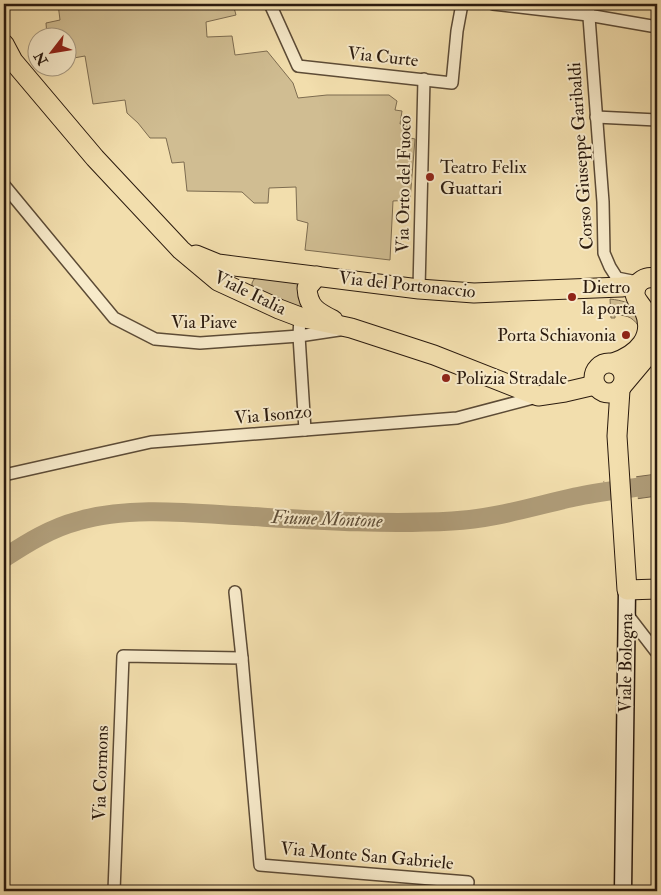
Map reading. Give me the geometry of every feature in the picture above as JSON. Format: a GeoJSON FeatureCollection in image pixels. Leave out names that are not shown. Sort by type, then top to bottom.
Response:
{"type":"FeatureCollection","features":[{"type":"Feature","properties":{"kind":"main road","name":"Viale Italia"},"geometry":{"type":"LineString","coordinates":[[4,44],[8,60],[95,158],[180,250],[218,281],[300,317],[351,328],[434,355],[538,396],[594,387]]}},
{"type":"Feature","properties":{"kind":"main road","name":"Via del Portonaccio"},"geometry":{"type":"LineString","coordinates":[[180,250],[218,264],[419,289],[474,293],[621,288],[650,280]]}},
{"type":"Feature","properties":{"kind":"main road"},"geometry":{"type":"LineString","coordinates":[[248,294],[244,290],[243,282],[257,268]]}},
{"type":"Feature","properties":{"kind":"main road"},"geometry":{"type":"LineString","coordinates":[[318,276],[307,288],[308,298],[316,312],[351,328]]}},
{"type":"Feature","properties":{"kind":"main road"},"geometry":{"type":"LineString","coordinates":[[650,280],[635,292],[636,299],[643,308],[647,318],[645,340],[633,354],[625,359],[603,364],[598,368],[594,376],[594,387],[610,394],[621,388],[648,355],[657,330]]}},
{"type":"Feature","properties":{"kind":"main road"},"geometry":{"type":"LineString","coordinates":[[613,363],[624,372],[625,380],[621,388]]}},
{"type":"Feature","properties":{"kind":"main road","name":"Viale Bologna"},"geometry":{"type":"LineString","coordinates":[[594,387],[610,412],[617,440]]}},
{"type":"Feature","properties":{"kind":"main road","name":"Viale Bologna"},"geometry":{"type":"LineString","coordinates":[[621,388],[617,440],[627,614],[623,891]]}},
{"type":"Feature","properties":{"kind":"main road"},"geometry":{"type":"LineString","coordinates":[[626,590],[657,589]]}},
{"type":"Feature","properties":{"kind":"street","name":"Via Curte"},"geometry":{"type":"LineString","coordinates":[[270,4],[298,66],[452,83],[457,31],[462,4]]}},
{"type":"Feature","properties":{"kind":"street"},"geometry":{"type":"LineString","coordinates":[[493,4],[588,9],[657,27]]}},
{"type":"Feature","properties":{"kind":"street","name":"Corso Giuseppe Garibaldi"},"geometry":{"type":"LineString","coordinates":[[588,9],[603,202],[604,253],[617,278],[630,281],[650,280]]}},
{"type":"Feature","properties":{"kind":"street","name":"Via Orto del Fuoco"},"geometry":{"type":"LineString","coordinates":[[419,289],[424,79]]}},
{"type":"Feature","properties":{"kind":"street"},"geometry":{"type":"LineString","coordinates":[[596,117],[657,120]]}},
{"type":"Feature","properties":{"kind":"street","name":"Via Piave"},"geometry":{"type":"LineString","coordinates":[[4,185],[114,318],[155,339],[200,343],[299,336],[351,328]]}},
{"type":"Feature","properties":{"kind":"street"},"geometry":{"type":"LineString","coordinates":[[300,317],[299,336],[305,430]]}},
{"type":"Feature","properties":{"kind":"street","name":"Via Isonzo"},"geometry":{"type":"LineString","coordinates":[[4,475],[150,442],[457,418],[547,395]]}},
{"type":"Feature","properties":{"kind":"street","name":"Via Monte San Gabriele"},"geometry":{"type":"LineString","coordinates":[[235,592],[260,865],[468,887]]}},
{"type":"Feature","properties":{"kind":"street"},"geometry":{"type":"LineString","coordinates":[[627,614],[657,653]]}},
{"type":"Feature","properties":{"kind":"street","name":"Via Cormons"},"geometry":{"type":"LineString","coordinates":[[114,891],[123,656],[242,658]]}},
{"type":"Feature","properties":{"kind":"shaded area"},"geometry":{"type":"Polygon","coordinates":[[[58,4],[233,4],[236,15],[206,22],[207,37],[232,36],[235,55],[267,51],[293,83],[298,98],[327,95],[389,95],[397,101],[395,110],[402,111],[400,124],[407,125],[406,137],[415,139],[410,200],[393,201],[390,260],[305,250],[308,223],[297,220],[296,187],[269,188],[268,203],[254,203],[242,192],[187,191],[184,162],[172,163],[166,138],[150,138],[127,113],[125,100],[93,104],[85,56],[78,57],[78,28],[46,28],[46,23],[60,20],[58,4]]]}},
{"type":"Feature","properties":{"kind":"shaded area"},"geometry":{"type":"Polygon","coordinates":[[[254,279],[306,282],[314,313],[252,289],[254,279]]]}},
{"type":"Feature","properties":{"kind":"shaded area"},"geometry":{"type":"Polygon","coordinates":[[[610,299],[625,302],[633,307],[638,316],[641,330],[628,317],[615,315],[615,318],[611,318],[610,299]]]}},
{"type":"Feature","properties":{"kind":"shaded area"},"geometry":{"type":"Polygon","coordinates":[[[657,474],[657,496],[607,503],[604,481],[657,474]]]}},
{"type":"Feature","properties":{"kind":"pier"},"geometry":{"type":"Polygon","coordinates":[[[636,474],[638,501],[606,505],[604,479],[636,474]]]}},
{"type":"Feature","properties":{"kind":"waterway","name":"Fiume Montone"},"geometry":{"type":"LineString","coordinates":[[4,558],[58,528],[97,516],[118,513],[182,512],[374,522],[452,521],[499,515],[585,495],[657,484]]}},
{"type":"Feature","properties":{"kind":"place","name":"Teatro Felix Guattari"},"geometry":{"type":"Point","coordinates":[430,177]}},
{"type":"Feature","properties":{"kind":"place","name":"Dietro la porta"},"geometry":{"type":"Point","coordinates":[572,297]}},
{"type":"Feature","properties":{"kind":"place","name":"Porta Schiavonia"},"geometry":{"type":"Point","coordinates":[626,335]}},
{"type":"Feature","properties":{"kind":"place","name":"Polizia Stradale"},"geometry":{"type":"Point","coordinates":[446,378]}}]}
